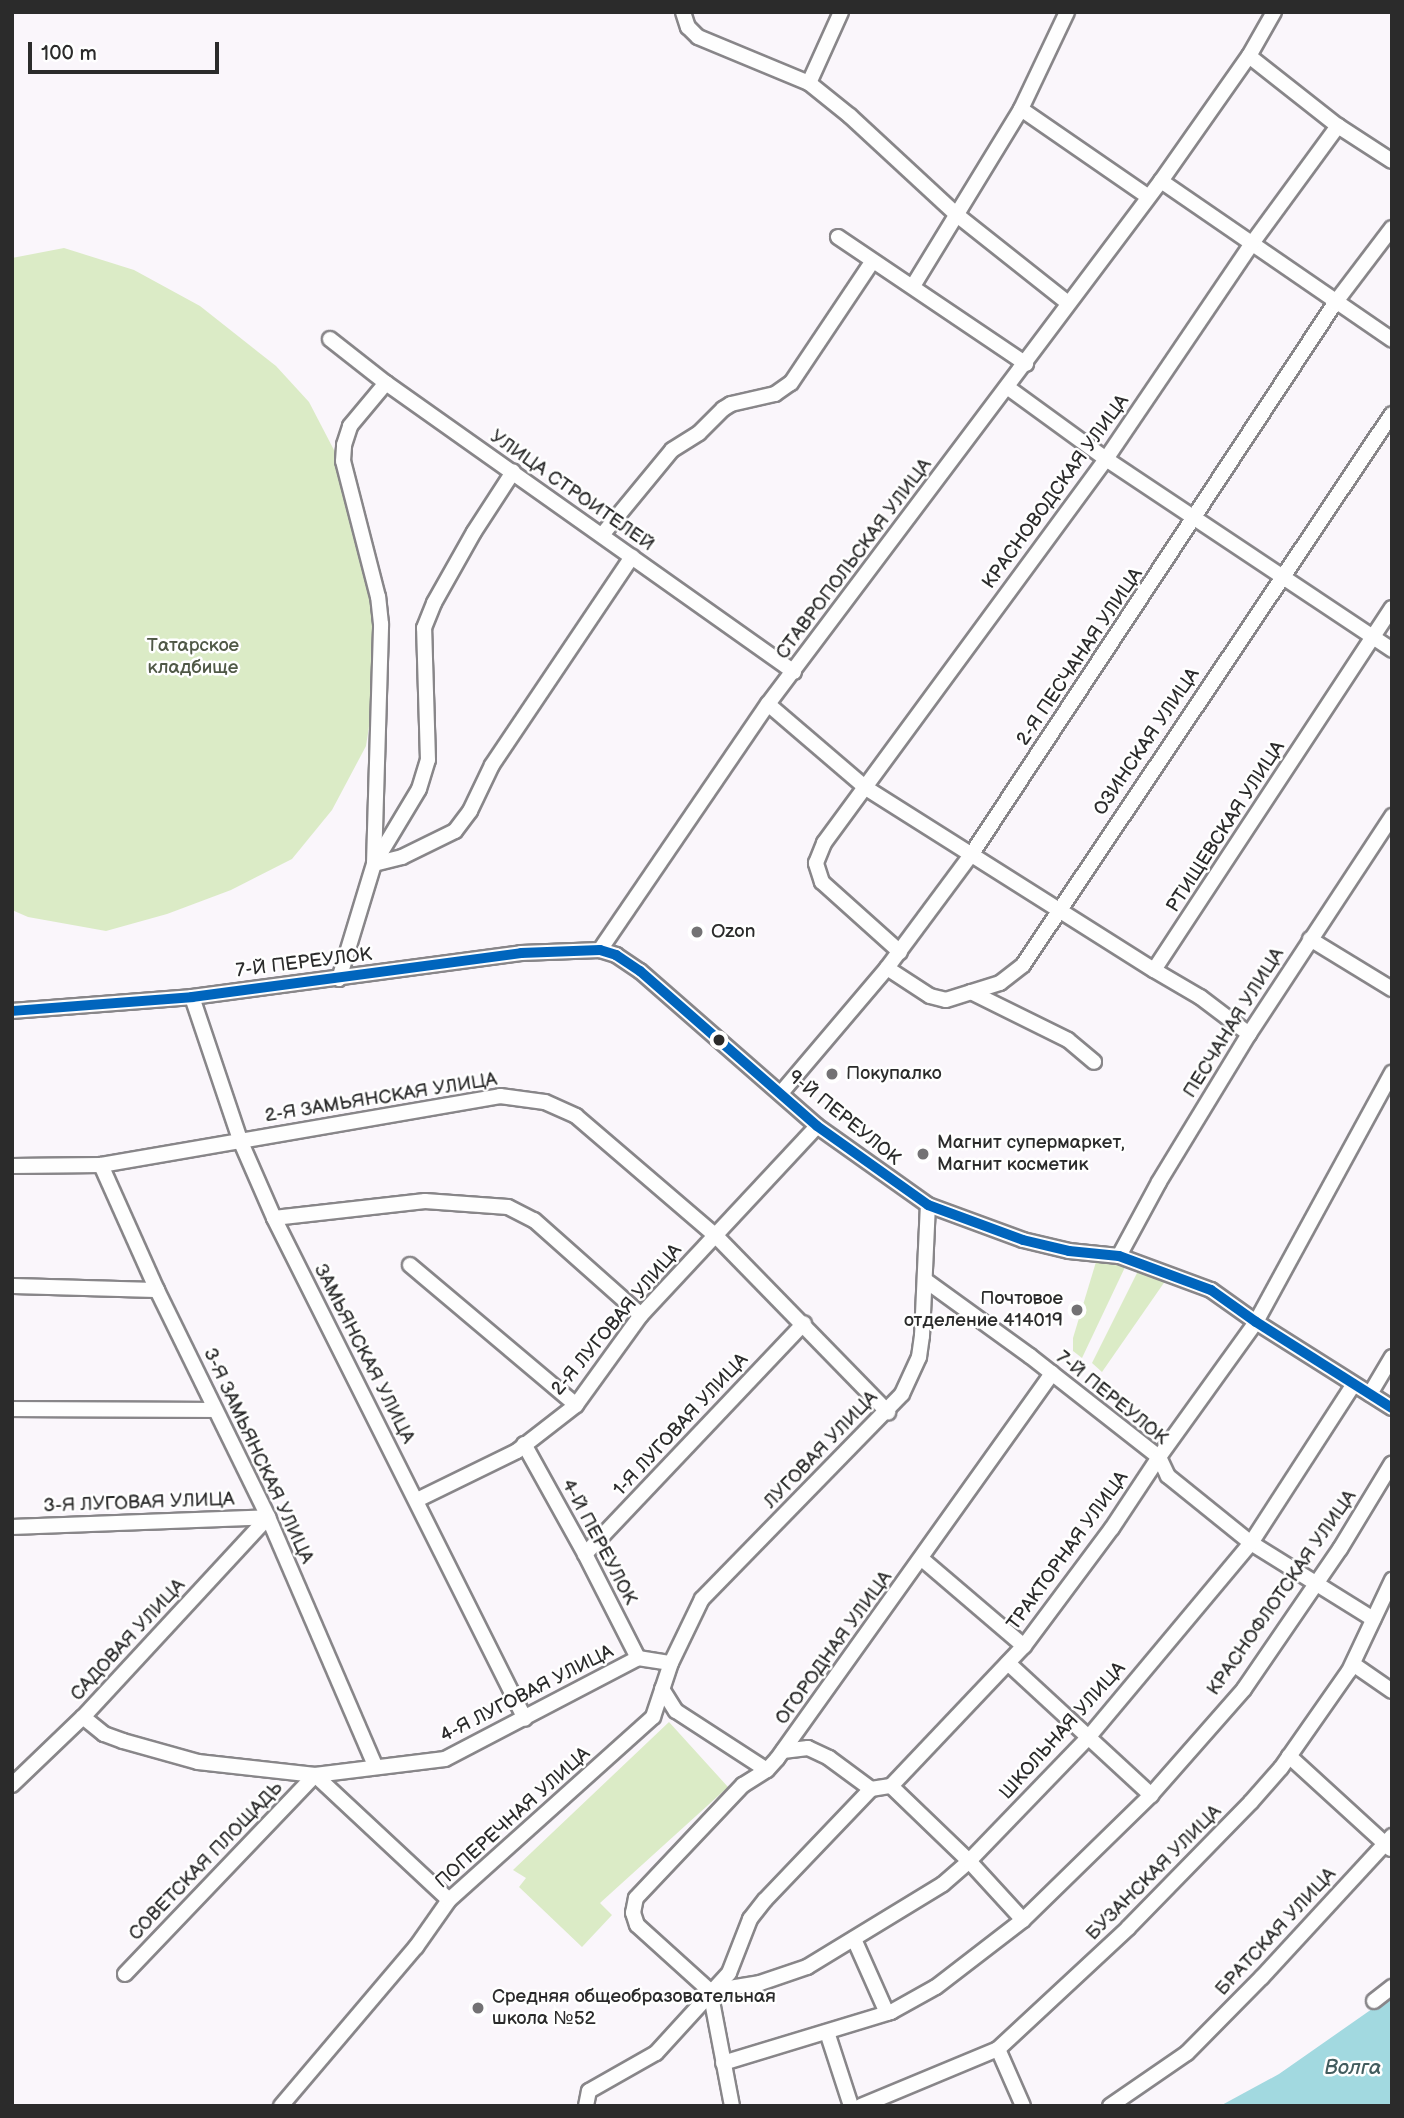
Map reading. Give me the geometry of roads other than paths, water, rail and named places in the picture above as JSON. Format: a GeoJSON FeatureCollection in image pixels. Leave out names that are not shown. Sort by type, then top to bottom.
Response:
{"type":"FeatureCollection","features":[{"type":"Feature","properties":{"kind":"street"},"geometry":{"type":"LineString","coordinates":[[683,12],[688,27],[698,37],[809,83],[850,116],[957,215],[1068,303]]}},
{"type":"Feature","properties":{"kind":"street"},"geometry":{"type":"LineString","coordinates":[[809,83],[841,12]]}},
{"type":"Feature","properties":{"kind":"street"},"geometry":{"type":"LineString","coordinates":[[912,286],[1021,109],[1067,12]]}},
{"type":"Feature","properties":{"kind":"street","name":"СТАВРОПОЛЬСКАЯ УЛИЦА"},"geometry":{"type":"LineString","coordinates":[[600,950],[768,704],[1026,364],[1147,196],[1161,181],[1249,56],[1270,15]]}},
{"type":"Feature","properties":{"kind":"street"},"geometry":{"type":"LineString","coordinates":[[1249,56],[1338,126],[1392,161]]}},
{"type":"Feature","properties":{"kind":"street"},"geometry":{"type":"LineString","coordinates":[[1021,109],[1147,196]]}},
{"type":"Feature","properties":{"kind":"street","name":"КРАСНОВОДСКАЯ УЛИЦА"},"geometry":{"type":"LineString","coordinates":[[900,952],[822,882],[816,863],[819,853],[1106,459],[1253,242],[1338,126]]}},
{"type":"Feature","properties":{"kind":"street"},"geometry":{"type":"LineString","coordinates":[[1161,181],[1392,340]]}},
{"type":"Feature","properties":{"kind":"street","name":"2-Я ПЕСЧАНАЯ УЛИЦА"},"geometry":{"type":"LineString","coordinates":[[780,1093],[900,952],[971,855],[1335,303],[1392,228]]}},
{"type":"Feature","properties":{"kind":"street"},"geometry":{"type":"LineString","coordinates":[[838,237],[1026,364]]}},
{"type":"Feature","properties":{"kind":"street"},"geometry":{"type":"LineString","coordinates":[[603,535],[672,450],[699,433],[723,409],[787,388],[872,262]]}},
{"type":"Feature","properties":{"kind":"street","name":"УЛИЦА СТРОИТЕЛЕЙ"},"geometry":{"type":"LineString","coordinates":[[330,340],[386,383],[794,672]]}},
{"type":"Feature","properties":{"kind":"street"},"geometry":{"type":"LineString","coordinates":[[374,864],[381,624],[378,597],[344,461],[344,445],[350,425],[386,383]]}},
{"type":"Feature","properties":{"kind":"street"},"geometry":{"type":"LineString","coordinates":[[1007,387],[1106,459],[1392,650]]}},
{"type":"Feature","properties":{"kind":"street","name":"ОЗИНСКАЯ УЛИЦА"},"geometry":{"type":"LineString","coordinates":[[887,968],[930,996],[946,1000],[1010,978],[1023,965],[1280,577],[1392,414]]}},
{"type":"Feature","properties":{"kind":"street"},"geometry":{"type":"LineString","coordinates":[[339,979],[374,864],[419,789],[428,760],[424,628],[434,603],[474,532],[513,472]]}},
{"type":"Feature","properties":{"kind":"street"},"geometry":{"type":"LineString","coordinates":[[374,864],[402,857],[455,831],[470,811],[492,765],[632,557]]}},
{"type":"Feature","properties":{"kind":"street","name":"РТИЩЕВСКАЯ УЛИЦА"},"geometry":{"type":"LineString","coordinates":[[1154,970],[1392,608]]}},
{"type":"Feature","properties":{"kind":"street"},"geometry":{"type":"LineString","coordinates":[[768,704],[866,788],[1057,911],[1200,997],[1249,1034]]}},
{"type":"Feature","properties":{"kind":"street","name":"ПЕСЧАНАЯ УЛИЦА"},"geometry":{"type":"LineString","coordinates":[[1119,1256],[1159,1182],[1249,1034],[1392,816]]}},
{"type":"Feature","properties":{"kind":"street"},"geometry":{"type":"LineString","coordinates":[[1310,939],[1392,989]]}},
{"type":"Feature","properties":{"kind":"street","name":"7-Й ПЕРЕУЛОК"},"geometry":{"type":"LineString","coordinates":[[12,1010],[192,997],[521,953],[600,950]]}},
{"type":"Feature","properties":{"kind":"street","name":"9-Й ПЕРЕУЛОК"},"geometry":{"type":"LineString","coordinates":[[600,950],[616,956],[640,971],[817,1126],[928,1205],[1023,1240],[1069,1251],[1119,1256],[1211,1290],[1256,1322],[1392,1408]]}},
{"type":"Feature","properties":{"kind":"street"},"geometry":{"type":"LineString","coordinates":[[971,992],[1068,1040],[1094,1062]]}},
{"type":"Feature","properties":{"kind":"street","name":"ЗАМЬЯНСКАЯ УЛИЦА"},"geometry":{"type":"LineString","coordinates":[[192,997],[240,1140],[274,1218],[525,1719]]}},
{"type":"Feature","properties":{"kind":"street","name":"ТРАКТОРНАЯ УЛИЦА"},"geometry":{"type":"LineString","coordinates":[[891,1786],[1024,1646],[1112,1528],[1159,1457],[1256,1322],[1392,1073]]}},
{"type":"Feature","properties":{"kind":"street","name":"2-Я ЗАМЬЯНСКАЯ УЛИЦА"},"geometry":{"type":"LineString","coordinates":[[12,1166],[101,1165],[500,1096],[545,1102],[576,1116],[715,1235],[804,1323],[888,1412]]}},
{"type":"Feature","properties":{"kind":"street","name":"2-Я ЛУГОВАЯ УЛИЦА"},"geometry":{"type":"LineString","coordinates":[[416,1500],[517,1451],[576,1405],[641,1315],[817,1126]]}},
{"type":"Feature","properties":{"kind":"street","name":"3-Я ЗАМЬЯНСКАЯ УЛИЦА"},"geometry":{"type":"LineString","coordinates":[[101,1165],[157,1290],[268,1517],[375,1766]]}},
{"type":"Feature","properties":{"kind":"street"},"geometry":{"type":"LineString","coordinates":[[274,1218],[425,1201],[508,1207],[534,1220],[641,1315]]}},
{"type":"Feature","properties":{"kind":"street","name":"ЛУГОВАЯ УЛИЦА"},"geometry":{"type":"LineString","coordinates":[[662,1689],[671,1663],[702,1599],[888,1412],[902,1394],[919,1357],[928,1205]]}},
{"type":"Feature","properties":{"kind":"street"},"geometry":{"type":"LineString","coordinates":[[410,1265],[576,1405]]}},
{"type":"Feature","properties":{"kind":"street","name":"7-Й ПЕРЕУЛОК"},"geometry":{"type":"LineString","coordinates":[[925,1280],[1052,1373],[1159,1457],[1168,1476],[1251,1543],[1374,1619]]}},
{"type":"Feature","properties":{"kind":"street"},"geometry":{"type":"LineString","coordinates":[[12,1286],[157,1290]]}},
{"type":"Feature","properties":{"kind":"street","name":"1-Я ЛУГОВАЯ УЛИЦА"},"geometry":{"type":"LineString","coordinates":[[585,1554],[804,1323]]}},
{"type":"Feature","properties":{"kind":"street"},"geometry":{"type":"LineString","coordinates":[[1370,1394],[1392,1357]]}},
{"type":"Feature","properties":{"kind":"street","name":"ОГОРОДНАЯ УЛИЦА"},"geometry":{"type":"LineString","coordinates":[[710,1991],[637,1924],[633,1913],[636,1898],[743,1785],[768,1770],[922,1559],[1052,1373]]}},
{"type":"Feature","properties":{"kind":"street","name":"ШКОЛЬНАЯ УЛИЦА"},"geometry":{"type":"LineString","coordinates":[[710,1991],[789,1975],[943,1884],[969,1861],[1087,1739],[1251,1543],[1354,1384]]}},
{"type":"Feature","properties":{"kind":"street"},"geometry":{"type":"LineString","coordinates":[[12,1409],[215,1410]]}},
{"type":"Feature","properties":{"kind":"street","name":"4-Й ПЕРЕУЛОК"},"geometry":{"type":"LineString","coordinates":[[524,1444],[585,1554],[638,1658]]}},
{"type":"Feature","properties":{"kind":"street","name":"КРАСНОФЛОТСКАЯ УЛИЦА"},"geometry":{"type":"LineString","coordinates":[[723,2063],[887,2013],[936,1986],[1023,1920],[1151,1795],[1244,1689],[1317,1583],[1392,1463]]}},
{"type":"Feature","properties":{"kind":"street","name":"3-Я ЛУГОВАЯ УЛИЦА"},"geometry":{"type":"LineString","coordinates":[[12,1527],[268,1517]]}},
{"type":"Feature","properties":{"kind":"street","name":"САДОВАЯ УЛИЦА"},"geometry":{"type":"LineString","coordinates":[[12,1785],[83,1717],[268,1517]]}},
{"type":"Feature","properties":{"kind":"street"},"geometry":{"type":"LineString","coordinates":[[922,1559],[1024,1646]]}},
{"type":"Feature","properties":{"kind":"street","name":"БУЗАНСКАЯ УЛИЦА"},"geometry":{"type":"LineString","coordinates":[[861,2106],[998,2049],[1128,1928],[1251,1802],[1289,1756],[1353,1664],[1392,1580]]}},
{"type":"Feature","properties":{"kind":"street","name":"4-Я ЛУГОВАЯ УЛИЦА"},"geometry":{"type":"LineString","coordinates":[[83,1717],[104,1734],[198,1762],[315,1774],[446,1759],[638,1658],[671,1663]]}},
{"type":"Feature","properties":{"kind":"street"},"geometry":{"type":"LineString","coordinates":[[1008,1663],[1087,1739],[1151,1795]]}},
{"type":"Feature","properties":{"kind":"street"},"geometry":{"type":"LineString","coordinates":[[1353,1664],[1392,1691]]}},
{"type":"Feature","properties":{"kind":"street"},"geometry":{"type":"LineString","coordinates":[[662,1689],[676,1711],[768,1770]]}},
{"type":"Feature","properties":{"kind":"street","name":"ПОПЕРЕЧНАЯ УЛИЦА"},"geometry":{"type":"LineString","coordinates":[[281,2106],[416,1947],[449,1900],[653,1717],[662,1689]]}},
{"type":"Feature","properties":{"kind":"street"},"geometry":{"type":"LineString","coordinates":[[783,1751],[808,1748],[829,1758],[871,1789]]}},
{"type":"Feature","properties":{"kind":"street"},"geometry":{"type":"LineString","coordinates":[[1289,1756],[1390,1843]]}},
{"type":"Feature","properties":{"kind":"street"},"geometry":{"type":"LineString","coordinates":[[315,1774],[449,1900]]}},
{"type":"Feature","properties":{"kind":"street","name":"СОВЕТСКАЯ ПЛОЩАДЬ"},"geometry":{"type":"LineString","coordinates":[[125,1975],[315,1774]]}},
{"type":"Feature","properties":{"kind":"street"},"geometry":{"type":"LineString","coordinates":[[586,2106],[589,2091],[656,2053],[729,1973],[754,1914],[871,1789],[891,1786],[969,1861],[1023,1920]]}},
{"type":"Feature","properties":{"kind":"street","name":"БРАТСКАЯ УЛИЦА"},"geometry":{"type":"LineString","coordinates":[[1110,2106],[1187,2053],[1390,1843]]}},
{"type":"Feature","properties":{"kind":"street"},"geometry":{"type":"LineString","coordinates":[[854,1939],[887,2013]]}},
{"type":"Feature","properties":{"kind":"street"},"geometry":{"type":"LineString","coordinates":[[1374,2001],[1392,1987]]}},
{"type":"Feature","properties":{"kind":"street"},"geometry":{"type":"LineString","coordinates":[[710,1991],[732,2106]]}},
{"type":"Feature","properties":{"kind":"street"},"geometry":{"type":"LineString","coordinates":[[827,2032],[851,2106]]}},
{"type":"Feature","properties":{"kind":"street"},"geometry":{"type":"LineString","coordinates":[[998,2049],[1023,2106]]}},
{"type":"Feature","properties":{"kind":"water","name":"Волга"},"geometry":{"type":"Polygon","coordinates":[[[1392,1995],[1392,2106],[1220,2106],[1279,2074],[1392,1995]]]}},
{"type":"Feature","properties":{"kind":"place","name":"Ozon"},"geometry":{"type":"Point","coordinates":[697,932]}},
{"type":"Feature","properties":{"kind":"place","name":"Покупалко"},"geometry":{"type":"Point","coordinates":[832,1074]}},
{"type":"Feature","properties":{"kind":"place","name":"Магнит супермаркет, Магнит косметик"},"geometry":{"type":"Point","coordinates":[923,1154]}},
{"type":"Feature","properties":{"kind":"place","name":"Почтовое отделение 414019"},"geometry":{"type":"Point","coordinates":[1077,1310]}},
{"type":"Feature","properties":{"kind":"place","name":"Средняя общеобразовательная школа №52"},"geometry":{"type":"Point","coordinates":[478,2008]}},
{"type":"Feature","properties":{"kind":"park label","name":"Татарское кладбище"},"geometry":{"type":"Point","coordinates":[193,657]}}]}
